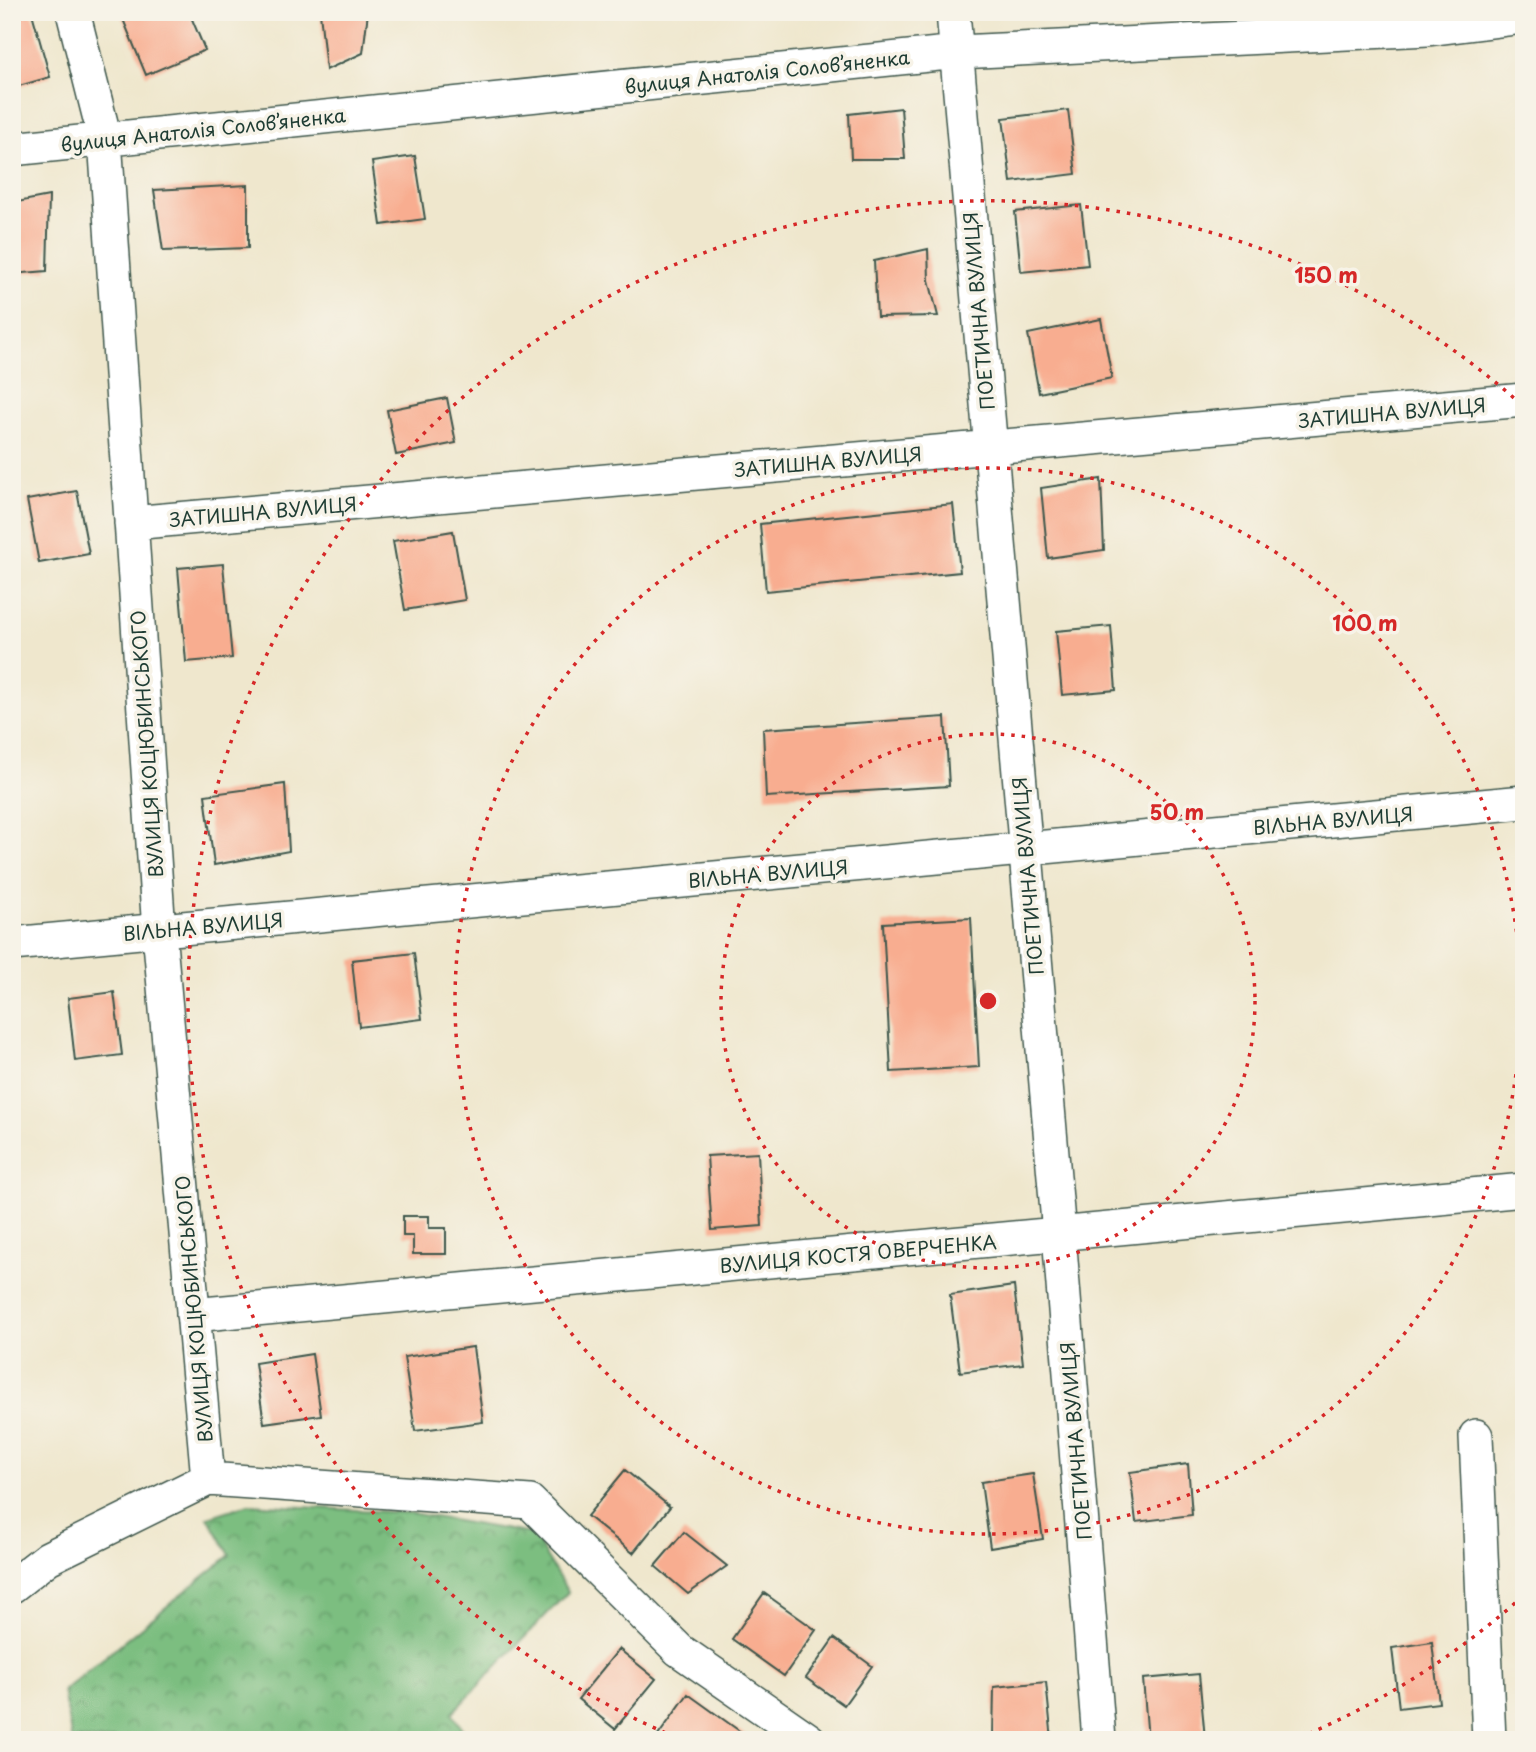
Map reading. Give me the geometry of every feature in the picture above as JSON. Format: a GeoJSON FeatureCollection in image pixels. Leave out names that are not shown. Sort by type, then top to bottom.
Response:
{"type":"FeatureCollection","features":[{"type":"Feature","properties":{"kind":"street","name":"ВУЛИЦЯ КОЦЮБИНСЬКОГО"},"geometry":{"type":"LineString","coordinates":[[73,12],[105,139],[159,931],[208,1479]]}},
{"type":"Feature","properties":{"kind":"street","name":"ПОЕТИЧНА ВУЛИЦЯ"},"geometry":{"type":"LineString","coordinates":[[953,12],[1059,1234],[1099,1740]]}},
{"type":"Feature","properties":{"kind":"street","name":"вулиця Анатолія Соловʼяненка"},"geometry":{"type":"LineString","coordinates":[[12,149],[958,51],[1427,29],[1524,17]]}},
{"type":"Feature","properties":{"kind":"street","name":"ЗАТИШНА ВУЛИЦЯ"},"geometry":{"type":"LineString","coordinates":[[131,523],[1524,400]]}},
{"type":"Feature","properties":{"kind":"street","name":"ВІЛЬНА ВУЛИЦЯ"},"geometry":{"type":"LineString","coordinates":[[12,944],[1524,803]]}},
{"type":"Feature","properties":{"kind":"street","name":"ВУЛИЦЯ КОСТЯ ОВЕРЧЕНКА"},"geometry":{"type":"LineString","coordinates":[[193,1315],[1524,1190]]}},
{"type":"Feature","properties":{"kind":"street"},"geometry":{"type":"LineString","coordinates":[[1476,1436],[1489,1740]]}},
{"type":"Feature","properties":{"kind":"street"},"geometry":{"type":"LineString","coordinates":[[12,1586],[48,1558],[208,1479],[530,1502],[679,1650],[809,1740]]}},
{"type":"Feature","properties":{"kind":"green space"},"geometry":{"type":"Polygon","coordinates":[[[249,1504],[411,1513],[532,1534],[568,1592],[452,1713],[469,1740],[72,1740],[63,1691],[230,1555],[208,1517],[249,1504]]]}},
{"type":"Feature","properties":{"kind":"building"},"geometry":{"type":"Polygon","coordinates":[[[120,12],[189,12],[205,50],[146,75],[120,12]]]}},
{"type":"Feature","properties":{"kind":"building"},"geometry":{"type":"Polygon","coordinates":[[[320,12],[368,12],[363,53],[326,70],[320,12]]]}},
{"type":"Feature","properties":{"kind":"building"},"geometry":{"type":"Polygon","coordinates":[[[843,12],[867,12],[867,14],[844,17],[843,12]]]}},
{"type":"Feature","properties":{"kind":"building"},"geometry":{"type":"Polygon","coordinates":[[[32,13],[50,77],[12,88],[12,19],[32,13]]]}},
{"type":"Feature","properties":{"kind":"building"},"geometry":{"type":"Polygon","coordinates":[[[901,108],[905,159],[851,159],[849,114],[901,108]]]}},
{"type":"Feature","properties":{"kind":"building"},"geometry":{"type":"Polygon","coordinates":[[[1068,110],[1076,174],[1011,182],[1003,118],[1068,110]]]}},
{"type":"Feature","properties":{"kind":"building"},"geometry":{"type":"Polygon","coordinates":[[[415,156],[425,219],[381,225],[372,162],[415,156]]]}},
{"type":"Feature","properties":{"kind":"building"},"geometry":{"type":"Polygon","coordinates":[[[248,185],[248,248],[163,251],[154,190],[248,185]]]}},
{"type":"Feature","properties":{"kind":"building"},"geometry":{"type":"Polygon","coordinates":[[[49,196],[47,271],[12,274],[12,203],[49,196]]]}},
{"type":"Feature","properties":{"kind":"building"},"geometry":{"type":"Polygon","coordinates":[[[1081,205],[1088,265],[1021,272],[1015,212],[1081,205]]]}},
{"type":"Feature","properties":{"kind":"building"},"geometry":{"type":"Polygon","coordinates":[[[928,249],[929,280],[938,316],[877,317],[874,261],[928,249]]]}},
{"type":"Feature","properties":{"kind":"building"},"geometry":{"type":"Polygon","coordinates":[[[1101,319],[1112,378],[1039,393],[1028,334],[1101,319]]]}},
{"type":"Feature","properties":{"kind":"building"},"geometry":{"type":"Polygon","coordinates":[[[447,398],[456,443],[396,455],[387,410],[447,398]]]}},
{"type":"Feature","properties":{"kind":"building"},"geometry":{"type":"Polygon","coordinates":[[[1101,479],[1104,550],[1048,558],[1041,488],[1101,479]]]}},
{"type":"Feature","properties":{"kind":"building"},"geometry":{"type":"Polygon","coordinates":[[[77,491],[89,554],[39,563],[27,500],[77,491]]]}},
{"type":"Feature","properties":{"kind":"building"},"geometry":{"type":"Polygon","coordinates":[[[953,504],[960,572],[766,591],[760,524],[953,504]]]}},
{"type":"Feature","properties":{"kind":"building"},"geometry":{"type":"Polygon","coordinates":[[[453,531],[465,600],[405,610],[393,541],[453,531]]]}},
{"type":"Feature","properties":{"kind":"building"},"geometry":{"type":"Polygon","coordinates":[[[223,564],[232,658],[186,662],[178,568],[223,564]]]}},
{"type":"Feature","properties":{"kind":"building"},"geometry":{"type":"Polygon","coordinates":[[[1111,626],[1116,690],[1062,695],[1056,631],[1111,626]]]}},
{"type":"Feature","properties":{"kind":"building"},"geometry":{"type":"Polygon","coordinates":[[[945,717],[949,786],[766,797],[763,729],[945,717]]]}},
{"type":"Feature","properties":{"kind":"building"},"geometry":{"type":"Polygon","coordinates":[[[285,784],[289,851],[214,865],[205,795],[285,784]]]}},
{"type":"Feature","properties":{"kind":"building"},"geometry":{"type":"Polygon","coordinates":[[[971,918],[979,1067],[891,1072],[883,923],[971,918]]]}},
{"type":"Feature","properties":{"kind":"building"},"geometry":{"type":"Polygon","coordinates":[[[414,953],[422,1019],[359,1027],[352,960],[414,953]]]}},
{"type":"Feature","properties":{"kind":"building"},"geometry":{"type":"Polygon","coordinates":[[[114,992],[122,1055],[75,1061],[68,998],[114,992]]]}},
{"type":"Feature","properties":{"kind":"building"},"geometry":{"type":"Polygon","coordinates":[[[758,1153],[762,1226],[712,1230],[707,1156],[758,1153]]]}},
{"type":"Feature","properties":{"kind":"building"},"geometry":{"type":"Polygon","coordinates":[[[403,1216],[429,1216],[429,1228],[446,1228],[446,1254],[413,1254],[413,1236],[403,1236],[403,1216]]]}},
{"type":"Feature","properties":{"kind":"building"},"geometry":{"type":"Polygon","coordinates":[[[1014,1286],[1023,1364],[960,1372],[950,1295],[1014,1286]]]}},
{"type":"Feature","properties":{"kind":"building"},"geometry":{"type":"Polygon","coordinates":[[[473,1347],[483,1422],[415,1431],[404,1357],[473,1347]]]}},
{"type":"Feature","properties":{"kind":"building"},"geometry":{"type":"Polygon","coordinates":[[[312,1354],[321,1415],[264,1423],[255,1363],[312,1354]]]}},
{"type":"Feature","properties":{"kind":"building"},"geometry":{"type":"Polygon","coordinates":[[[1188,1464],[1192,1515],[1136,1522],[1130,1472],[1188,1464]]]}},
{"type":"Feature","properties":{"kind":"building"},"geometry":{"type":"Polygon","coordinates":[[[625,1470],[670,1507],[633,1553],[587,1516],[625,1470]]]}},
{"type":"Feature","properties":{"kind":"building"},"geometry":{"type":"Polygon","coordinates":[[[1033,1474],[1043,1539],[990,1548],[981,1482],[1033,1474]]]}},
{"type":"Feature","properties":{"kind":"building"},"geometry":{"type":"Polygon","coordinates":[[[684,1532],[727,1566],[688,1594],[655,1566],[684,1532]]]}},
{"type":"Feature","properties":{"kind":"building"},"geometry":{"type":"Polygon","coordinates":[[[764,1593],[816,1630],[784,1676],[732,1639],[764,1593]]]}},
{"type":"Feature","properties":{"kind":"building"},"geometry":{"type":"Polygon","coordinates":[[[834,1638],[872,1666],[844,1705],[806,1678],[834,1638]]]}},
{"type":"Feature","properties":{"kind":"building"},"geometry":{"type":"Polygon","coordinates":[[[1432,1642],[1439,1703],[1399,1708],[1392,1648],[1432,1642]]]}},
{"type":"Feature","properties":{"kind":"building"},"geometry":{"type":"Polygon","coordinates":[[[619,1649],[656,1679],[615,1729],[578,1699],[619,1649]]]}},
{"type":"Feature","properties":{"kind":"building"},"geometry":{"type":"Polygon","coordinates":[[[1199,1674],[1205,1739],[1148,1740],[1143,1679],[1199,1674]]]}},
{"type":"Feature","properties":{"kind":"building"},"geometry":{"type":"Polygon","coordinates":[[[1046,1682],[1052,1740],[993,1740],[994,1687],[1046,1682]]]}},
{"type":"Feature","properties":{"kind":"building"},"geometry":{"type":"Polygon","coordinates":[[[688,1694],[752,1740],[655,1740],[688,1694]]]}}]}
